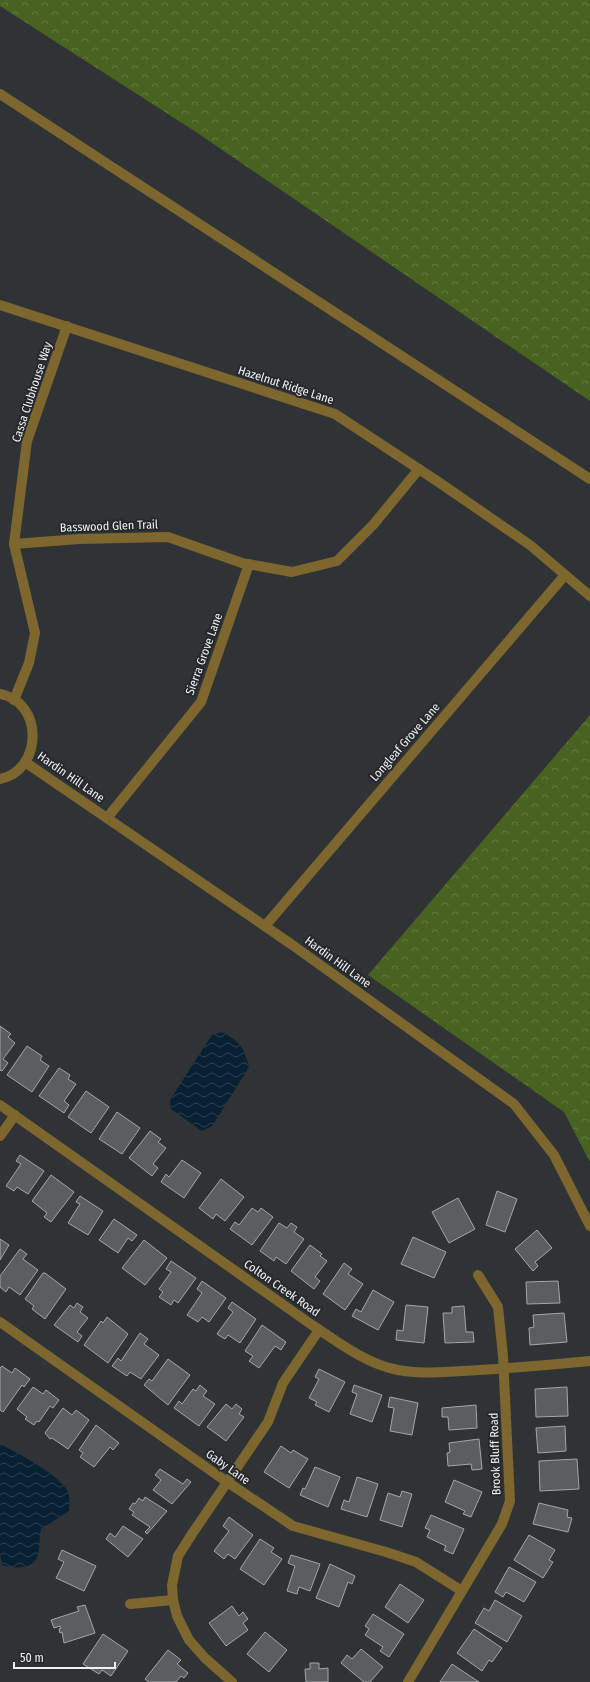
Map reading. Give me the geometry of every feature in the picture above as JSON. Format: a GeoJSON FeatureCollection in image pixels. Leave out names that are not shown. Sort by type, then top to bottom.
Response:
{"type":"FeatureCollection","features":[{"type":"Feature","properties":{"kind":"street"},"geometry":{"type":"LineString","coordinates":[[0,94],[590,479]]}},
{"type":"Feature","properties":{"kind":"street","name":"Hazelnut Ridge Lane"},"geometry":{"type":"LineString","coordinates":[[0,305],[335,414],[420,469],[530,545],[590,596]]}},
{"type":"Feature","properties":{"kind":"street","name":"Cassa Clubhouse Way"},"geometry":{"type":"LineString","coordinates":[[14,700],[29,663],[35,633],[14,544],[28,441],[67,326]]}},
{"type":"Feature","properties":{"kind":"street","name":"Basswood Glen Trail"},"geometry":{"type":"LineString","coordinates":[[14,544],[80,539],[168,537],[249,564],[292,572],[337,561],[373,525],[420,469]]}},
{"type":"Feature","properties":{"kind":"street","name":"Sierra Grove Lane"},"geometry":{"type":"LineString","coordinates":[[107,818],[201,702],[249,564]]}},
{"type":"Feature","properties":{"kind":"street","name":"Longleaf Grove Lane"},"geometry":{"type":"LineString","coordinates":[[265,926],[565,575]]}},
{"type":"Feature","properties":{"kind":"street"},"geometry":{"type":"LineString","coordinates":[[0,694],[14,700],[24,710],[31,722],[34,736],[32,749],[25,762],[16,771],[0,779]]}},
{"type":"Feature","properties":{"kind":"street","name":"Hardin Hill Lane"},"geometry":{"type":"LineString","coordinates":[[25,762],[265,926],[514,1104],[554,1155],[590,1226]]}},
{"type":"Feature","properties":{"kind":"street","name":"Colton Creek Road"},"geometry":{"type":"LineString","coordinates":[[0,1105],[319,1330],[341,1345],[369,1360],[397,1370],[432,1373],[504,1369],[590,1361]]}},
{"type":"Feature","properties":{"kind":"street"},"geometry":{"type":"LineString","coordinates":[[0,1136],[15,1115]]}},
{"type":"Feature","properties":{"kind":"street","name":"Brook Bluff Road"},"geometry":{"type":"LineString","coordinates":[[408,1682],[502,1524],[510,1501],[504,1369],[498,1307],[478,1274]]}},
{"type":"Feature","properties":{"kind":"street","name":"Gaby Lane"},"geometry":{"type":"LineString","coordinates":[[0,1322],[227,1482],[293,1526],[416,1562],[462,1591]]}},
{"type":"Feature","properties":{"kind":"street"},"geometry":{"type":"LineString","coordinates":[[232,1682],[205,1658],[189,1640],[177,1616],[173,1600],[172,1586],[178,1556],[268,1422],[283,1384],[319,1330]]}},
{"type":"Feature","properties":{"kind":"street"},"geometry":{"type":"LineString","coordinates":[[130,1604],[173,1600]]}},
{"type":"Feature","properties":{"kind":"green space"},"geometry":{"type":"Polygon","coordinates":[[[0,0],[590,0],[590,401],[196,132],[0,6],[0,0]]]}},
{"type":"Feature","properties":{"kind":"green space"},"geometry":{"type":"Polygon","coordinates":[[[590,715],[590,1162],[564,1112],[368,975],[590,715]]]}},
{"type":"Feature","properties":{"kind":"water"},"geometry":{"type":"Polygon","coordinates":[[[222,1032],[237,1042],[245,1054],[249,1067],[212,1126],[202,1131],[171,1109],[170,1100],[212,1035],[222,1032]]]}},
{"type":"Feature","properties":{"kind":"water"},"geometry":{"type":"Polygon","coordinates":[[[0,1444],[28,1459],[50,1474],[66,1488],[69,1495],[69,1511],[41,1529],[38,1555],[32,1564],[23,1567],[2,1565],[0,1554],[0,1444]]]}},
{"type":"Feature","properties":{"kind":"building"},"geometry":{"type":"Polygon","coordinates":[[[0,1026],[11,1034],[8,1037],[15,1043],[3,1059],[8,1063],[2,1071],[0,1070],[0,1026]]]}},
{"type":"Feature","properties":{"kind":"building"},"geometry":{"type":"Polygon","coordinates":[[[27,1046],[42,1056],[40,1060],[49,1066],[32,1092],[7,1075],[27,1046]]]}},
{"type":"Feature","properties":{"kind":"building"},"geometry":{"type":"Polygon","coordinates":[[[59,1068],[70,1075],[68,1079],[76,1084],[64,1101],[69,1105],[64,1113],[39,1096],[59,1068]]]}},
{"type":"Feature","properties":{"kind":"building"},"geometry":{"type":"Polygon","coordinates":[[[86,1091],[109,1107],[91,1133],[68,1117],[86,1091]]]}},
{"type":"Feature","properties":{"kind":"building"},"geometry":{"type":"Polygon","coordinates":[[[117,1112],[140,1128],[122,1154],[99,1139],[117,1112]]]}},
{"type":"Feature","properties":{"kind":"building"},"geometry":{"type":"Polygon","coordinates":[[[150,1131],[161,1139],[158,1142],[166,1148],[153,1164],[158,1168],[152,1176],[129,1158],[150,1131]]]}},
{"type":"Feature","properties":{"kind":"building"},"geometry":{"type":"Polygon","coordinates":[[[20,1155],[44,1171],[28,1194],[17,1187],[14,1191],[6,1186],[21,1164],[16,1161],[20,1155]]]}},
{"type":"Feature","properties":{"kind":"building"},"geometry":{"type":"Polygon","coordinates":[[[182,1160],[201,1173],[184,1198],[161,1182],[166,1174],[169,1177],[182,1160]]]}},
{"type":"Feature","properties":{"kind":"building"},"geometry":{"type":"Polygon","coordinates":[[[51,1175],[74,1192],[51,1222],[44,1217],[47,1213],[32,1201],[51,1175]]]}},
{"type":"Feature","properties":{"kind":"building"},"geometry":{"type":"Polygon","coordinates":[[[221,1179],[244,1197],[225,1221],[216,1214],[213,1219],[199,1208],[221,1179]]]}},
{"type":"Feature","properties":{"kind":"building"},"geometry":{"type":"Polygon","coordinates":[[[497,1191],[517,1199],[505,1232],[486,1225],[497,1191]]]}},
{"type":"Feature","properties":{"kind":"building"},"geometry":{"type":"Polygon","coordinates":[[[80,1196],[103,1211],[88,1235],[68,1223],[80,1204],[76,1202],[80,1196]]]}},
{"type":"Feature","properties":{"kind":"building"},"geometry":{"type":"Polygon","coordinates":[[[458,1198],[475,1229],[449,1243],[432,1212],[458,1198]]]}},
{"type":"Feature","properties":{"kind":"building"},"geometry":{"type":"Polygon","coordinates":[[[252,1208],[258,1212],[261,1208],[273,1217],[252,1245],[230,1229],[235,1222],[239,1225],[252,1208]]]}},
{"type":"Feature","properties":{"kind":"building"},"geometry":{"type":"Polygon","coordinates":[[[114,1219],[137,1235],[132,1241],[128,1238],[118,1253],[99,1240],[114,1219]]]}},
{"type":"Feature","properties":{"kind":"building"},"geometry":{"type":"Polygon","coordinates":[[[279,1223],[287,1228],[291,1223],[297,1227],[294,1232],[304,1239],[286,1264],[276,1257],[274,1261],[260,1251],[279,1223]]]}},
{"type":"Feature","properties":{"kind":"building"},"geometry":{"type":"Polygon","coordinates":[[[537,1230],[552,1248],[535,1262],[538,1266],[533,1271],[515,1249],[537,1230]]]}},
{"type":"Feature","properties":{"kind":"building"},"geometry":{"type":"Polygon","coordinates":[[[413,1237],[446,1252],[434,1278],[401,1264],[413,1237]]]}},
{"type":"Feature","properties":{"kind":"building"},"geometry":{"type":"Polygon","coordinates":[[[0,1239],[9,1245],[0,1260],[0,1239]]]}},
{"type":"Feature","properties":{"kind":"building"},"geometry":{"type":"Polygon","coordinates":[[[144,1240],[167,1258],[145,1285],[122,1268],[144,1240]]]}},
{"type":"Feature","properties":{"kind":"building"},"geometry":{"type":"Polygon","coordinates":[[[310,1245],[322,1254],[320,1256],[327,1261],[315,1277],[320,1281],[314,1289],[291,1271],[310,1245]]]}},
{"type":"Feature","properties":{"kind":"building"},"geometry":{"type":"Polygon","coordinates":[[[20,1249],[27,1254],[23,1259],[38,1270],[20,1295],[9,1287],[6,1292],[0,1287],[0,1276],[20,1249]]]}},
{"type":"Feature","properties":{"kind":"building"},"geometry":{"type":"Polygon","coordinates":[[[171,1261],[196,1278],[178,1303],[174,1300],[171,1305],[159,1297],[163,1292],[159,1289],[171,1272],[166,1269],[171,1261]]]}},
{"type":"Feature","properties":{"kind":"building"},"geometry":{"type":"Polygon","coordinates":[[[344,1263],[352,1269],[348,1274],[363,1284],[345,1310],[323,1294],[344,1263]]]}},
{"type":"Feature","properties":{"kind":"building"},"geometry":{"type":"Polygon","coordinates":[[[43,1273],[66,1289],[45,1319],[32,1309],[34,1306],[25,1299],[43,1273]]]}},
{"type":"Feature","properties":{"kind":"building"},"geometry":{"type":"Polygon","coordinates":[[[202,1281],[226,1298],[209,1322],[202,1317],[198,1322],[187,1315],[202,1293],[197,1289],[202,1281]]]}},
{"type":"Feature","properties":{"kind":"building"},"geometry":{"type":"Polygon","coordinates":[[[558,1281],[560,1303],[527,1304],[526,1282],[558,1281]]]}},
{"type":"Feature","properties":{"kind":"building"},"geometry":{"type":"Polygon","coordinates":[[[373,1290],[394,1302],[378,1330],[352,1316],[356,1309],[361,1312],[373,1290]]]}},
{"type":"Feature","properties":{"kind":"building"},"geometry":{"type":"Polygon","coordinates":[[[232,1302],[256,1319],[240,1343],[228,1335],[225,1339],[217,1334],[233,1312],[228,1308],[232,1302]]]}},
{"type":"Feature","properties":{"kind":"building"},"geometry":{"type":"Polygon","coordinates":[[[77,1303],[83,1307],[80,1312],[88,1318],[77,1332],[82,1336],[78,1342],[54,1325],[70,1305],[74,1308],[77,1303]]]}},
{"type":"Feature","properties":{"kind":"building"},"geometry":{"type":"Polygon","coordinates":[[[406,1305],[428,1307],[424,1343],[396,1340],[397,1330],[403,1331],[406,1305]]]}},
{"type":"Feature","properties":{"kind":"building"},"geometry":{"type":"Polygon","coordinates":[[[464,1306],[466,1332],[473,1332],[474,1342],[445,1343],[443,1313],[452,1313],[452,1307],[464,1306]]]}},
{"type":"Feature","properties":{"kind":"building"},"geometry":{"type":"Polygon","coordinates":[[[564,1313],[567,1342],[530,1345],[529,1328],[534,1327],[533,1315],[564,1313]]]}},
{"type":"Feature","properties":{"kind":"building"},"geometry":{"type":"Polygon","coordinates":[[[107,1317],[128,1334],[108,1363],[84,1345],[101,1321],[103,1323],[107,1317]]]}},
{"type":"Feature","properties":{"kind":"building"},"geometry":{"type":"Polygon","coordinates":[[[262,1325],[286,1342],[281,1350],[275,1346],[259,1368],[249,1361],[253,1356],[245,1351],[262,1325]]]}},
{"type":"Feature","properties":{"kind":"building"},"geometry":{"type":"Polygon","coordinates":[[[140,1333],[148,1339],[144,1344],[159,1355],[141,1379],[130,1372],[127,1376],[112,1366],[118,1358],[121,1361],[140,1333]]]}},
{"type":"Feature","properties":{"kind":"building"},"geometry":{"type":"Polygon","coordinates":[[[168,1359],[190,1375],[168,1405],[144,1385],[149,1379],[152,1381],[168,1359]]]}},
{"type":"Feature","properties":{"kind":"building"},"geometry":{"type":"Polygon","coordinates":[[[2,1366],[12,1373],[15,1368],[30,1379],[24,1387],[22,1385],[3,1412],[0,1410],[0,1368],[2,1366]]]}},
{"type":"Feature","properties":{"kind":"building"},"geometry":{"type":"Polygon","coordinates":[[[319,1369],[345,1382],[329,1412],[315,1405],[317,1402],[309,1398],[319,1379],[315,1377],[319,1369]]]}},
{"type":"Feature","properties":{"kind":"building"},"geometry":{"type":"Polygon","coordinates":[[[200,1385],[207,1391],[203,1396],[215,1404],[199,1426],[174,1408],[179,1401],[182,1404],[193,1389],[196,1391],[200,1385]]]}},
{"type":"Feature","properties":{"kind":"building"},"geometry":{"type":"Polygon","coordinates":[[[354,1385],[382,1395],[372,1422],[350,1414],[357,1394],[352,1392],[354,1385]]]}},
{"type":"Feature","properties":{"kind":"building"},"geometry":{"type":"Polygon","coordinates":[[[33,1387],[43,1394],[46,1390],[59,1400],[53,1408],[50,1406],[39,1422],[37,1421],[34,1425],[25,1419],[27,1417],[17,1409],[33,1387]]]}},
{"type":"Feature","properties":{"kind":"building"},"geometry":{"type":"Polygon","coordinates":[[[567,1387],[568,1416],[536,1417],[535,1389],[567,1387]]]}},
{"type":"Feature","properties":{"kind":"building"},"geometry":{"type":"Polygon","coordinates":[[[390,1397],[418,1403],[412,1435],[390,1431],[394,1408],[388,1407],[390,1397]]]}},
{"type":"Feature","properties":{"kind":"building"},"geometry":{"type":"Polygon","coordinates":[[[226,1404],[232,1409],[236,1404],[242,1409],[239,1414],[244,1417],[226,1441],[207,1427],[226,1404]]]}},
{"type":"Feature","properties":{"kind":"building"},"geometry":{"type":"Polygon","coordinates":[[[476,1405],[477,1428],[449,1430],[448,1417],[442,1417],[442,1408],[476,1405]]]}},
{"type":"Feature","properties":{"kind":"building"},"geometry":{"type":"Polygon","coordinates":[[[63,1408],[72,1415],[76,1410],[89,1420],[68,1449],[52,1438],[50,1439],[45,1433],[63,1408]]]}},
{"type":"Feature","properties":{"kind":"building"},"geometry":{"type":"Polygon","coordinates":[[[96,1425],[119,1443],[113,1450],[110,1447],[94,1467],[80,1457],[83,1453],[79,1450],[96,1425]]]}},
{"type":"Feature","properties":{"kind":"building"},"geometry":{"type":"Polygon","coordinates":[[[565,1426],[566,1451],[538,1453],[536,1428],[565,1426]]]}},
{"type":"Feature","properties":{"kind":"building"},"geometry":{"type":"Polygon","coordinates":[[[479,1439],[482,1469],[472,1470],[471,1464],[448,1466],[447,1453],[450,1452],[449,1443],[479,1439]]]}},
{"type":"Feature","properties":{"kind":"building"},"geometry":{"type":"Polygon","coordinates":[[[281,1446],[291,1453],[293,1450],[308,1459],[289,1488],[264,1472],[281,1446]]]}},
{"type":"Feature","properties":{"kind":"building"},"geometry":{"type":"Polygon","coordinates":[[[577,1459],[579,1489],[540,1491],[539,1461],[577,1459]]]}},
{"type":"Feature","properties":{"kind":"building"},"geometry":{"type":"Polygon","coordinates":[[[315,1467],[340,1477],[328,1507],[300,1495],[303,1488],[305,1489],[315,1467]]]}},
{"type":"Feature","properties":{"kind":"building"},"geometry":{"type":"Polygon","coordinates":[[[160,1469],[183,1484],[187,1479],[191,1482],[172,1504],[153,1490],[161,1480],[155,1475],[160,1469]]]}},
{"type":"Feature","properties":{"kind":"building"},"geometry":{"type":"Polygon","coordinates":[[[357,1477],[378,1484],[367,1517],[341,1509],[344,1500],[349,1502],[357,1477]]]}},
{"type":"Feature","properties":{"kind":"building"},"geometry":{"type":"Polygon","coordinates":[[[454,1480],[482,1492],[471,1517],[463,1514],[465,1511],[445,1502],[454,1480]]]}},
{"type":"Feature","properties":{"kind":"building"},"geometry":{"type":"Polygon","coordinates":[[[402,1491],[412,1494],[402,1527],[380,1520],[388,1493],[400,1497],[402,1491]]]}},
{"type":"Feature","properties":{"kind":"building"},"geometry":{"type":"Polygon","coordinates":[[[145,1497],[167,1511],[147,1534],[145,1532],[150,1527],[132,1515],[134,1512],[129,1509],[139,1498],[143,1501],[145,1497]]]}},
{"type":"Feature","properties":{"kind":"building"},"geometry":{"type":"Polygon","coordinates":[[[539,1503],[568,1510],[567,1517],[572,1518],[568,1532],[533,1524],[539,1503]]]}},
{"type":"Feature","properties":{"kind":"building"},"geometry":{"type":"Polygon","coordinates":[[[431,1515],[464,1529],[453,1554],[444,1550],[446,1546],[427,1537],[430,1530],[425,1528],[431,1515]]]}},
{"type":"Feature","properties":{"kind":"building"},"geometry":{"type":"Polygon","coordinates":[[[229,1517],[253,1535],[235,1559],[228,1554],[224,1559],[214,1551],[229,1531],[223,1526],[229,1517]]]}},
{"type":"Feature","properties":{"kind":"building"},"geometry":{"type":"Polygon","coordinates":[[[123,1526],[143,1539],[128,1557],[106,1539],[110,1533],[115,1537],[123,1526]]]}},
{"type":"Feature","properties":{"kind":"building"},"geometry":{"type":"Polygon","coordinates":[[[529,1535],[555,1550],[549,1560],[553,1562],[543,1578],[514,1560],[529,1535]]]}},
{"type":"Feature","properties":{"kind":"building"},"geometry":{"type":"Polygon","coordinates":[[[260,1539],[274,1548],[271,1552],[282,1559],[264,1585],[240,1569],[260,1539]]]}},
{"type":"Feature","properties":{"kind":"building"},"geometry":{"type":"Polygon","coordinates":[[[62,1550],[96,1566],[84,1591],[56,1578],[64,1562],[58,1559],[62,1550]]]}},
{"type":"Feature","properties":{"kind":"building"},"geometry":{"type":"Polygon","coordinates":[[[291,1555],[320,1564],[310,1591],[299,1587],[297,1594],[287,1591],[295,1566],[288,1563],[291,1555]]]}},
{"type":"Feature","properties":{"kind":"building"},"geometry":{"type":"Polygon","coordinates":[[[330,1564],[355,1576],[352,1584],[348,1582],[339,1607],[316,1598],[330,1564]]]}},
{"type":"Feature","properties":{"kind":"building"},"geometry":{"type":"Polygon","coordinates":[[[509,1567],[536,1582],[524,1602],[506,1592],[503,1597],[495,1592],[509,1567]]]}},
{"type":"Feature","properties":{"kind":"building"},"geometry":{"type":"Polygon","coordinates":[[[400,1584],[424,1600],[408,1623],[385,1607],[400,1584]]]}},
{"type":"Feature","properties":{"kind":"building"},"geometry":{"type":"Polygon","coordinates":[[[495,1600],[522,1616],[507,1642],[475,1623],[484,1608],[489,1611],[495,1600]]]}},
{"type":"Feature","properties":{"kind":"building"},"geometry":{"type":"Polygon","coordinates":[[[85,1605],[95,1633],[64,1643],[62,1632],[60,1633],[59,1629],[61,1628],[60,1626],[54,1628],[51,1620],[79,1611],[77,1607],[85,1605]]]}},
{"type":"Feature","properties":{"kind":"building"},"geometry":{"type":"Polygon","coordinates":[[[232,1606],[239,1616],[243,1612],[248,1619],[243,1623],[248,1630],[226,1646],[209,1623],[232,1606]]]}},
{"type":"Feature","properties":{"kind":"building"},"geometry":{"type":"Polygon","coordinates":[[[373,1614],[404,1634],[389,1657],[380,1651],[383,1647],[365,1635],[369,1629],[365,1626],[373,1614]]]}},
{"type":"Feature","properties":{"kind":"building"},"geometry":{"type":"Polygon","coordinates":[[[474,1629],[502,1648],[492,1662],[489,1660],[482,1671],[457,1653],[474,1629]]]}},
{"type":"Feature","properties":{"kind":"building"},"geometry":{"type":"Polygon","coordinates":[[[265,1632],[287,1650],[269,1672],[247,1654],[265,1632]]]}},
{"type":"Feature","properties":{"kind":"building"},"geometry":{"type":"Polygon","coordinates":[[[103,1634],[128,1651],[111,1676],[102,1670],[99,1674],[83,1664],[103,1634]]]}},
{"type":"Feature","properties":{"kind":"building"},"geometry":{"type":"Polygon","coordinates":[[[361,1649],[383,1667],[370,1682],[364,1682],[341,1663],[347,1655],[352,1659],[361,1649]]]}},
{"type":"Feature","properties":{"kind":"building"},"geometry":{"type":"Polygon","coordinates":[[[168,1650],[181,1660],[177,1664],[188,1673],[184,1678],[181,1676],[176,1682],[149,1682],[145,1679],[168,1650]]]}},
{"type":"Feature","properties":{"kind":"building"},"geometry":{"type":"Polygon","coordinates":[[[310,1663],[319,1663],[319,1669],[328,1668],[328,1682],[306,1682],[305,1669],[310,1669],[310,1663]]]}},
{"type":"Feature","properties":{"kind":"building"},"geometry":{"type":"Polygon","coordinates":[[[452,1664],[479,1682],[440,1682],[452,1664]]]}}]}
